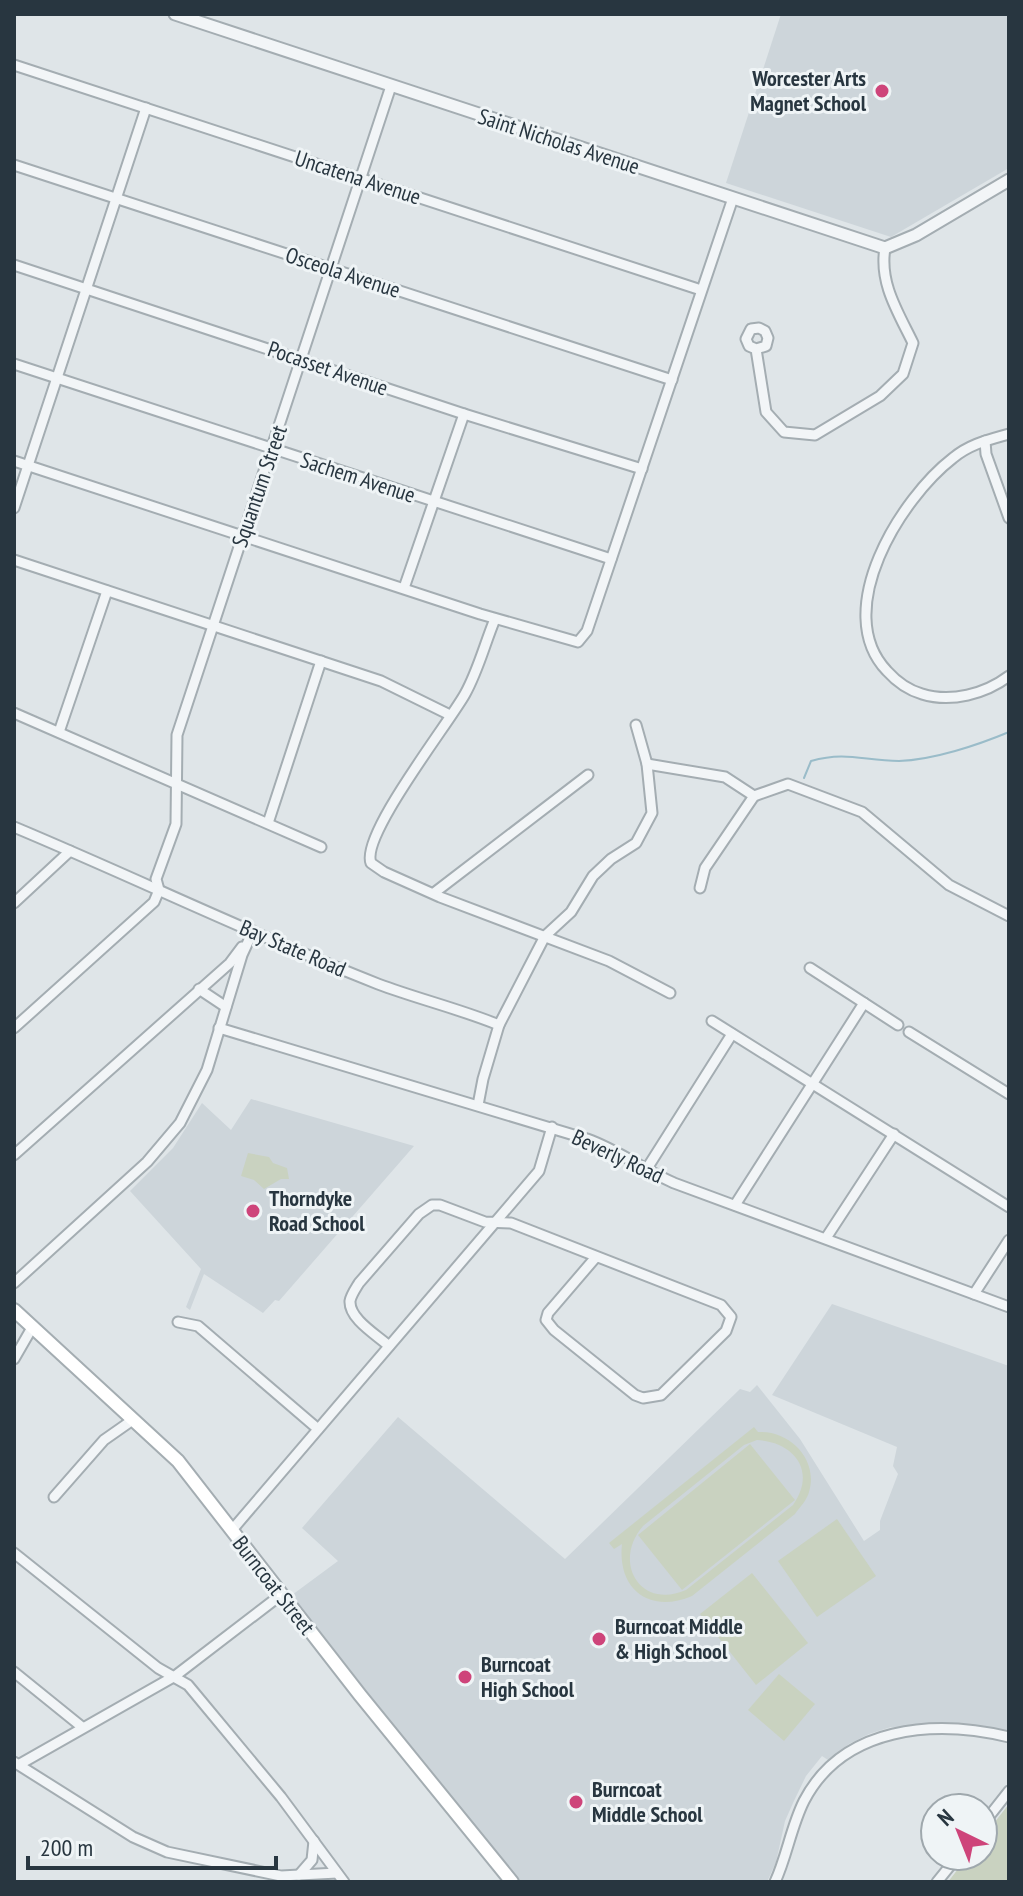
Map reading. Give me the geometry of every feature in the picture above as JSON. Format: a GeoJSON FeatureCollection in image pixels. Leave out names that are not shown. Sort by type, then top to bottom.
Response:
{"type":"FeatureCollection","features":[{"type":"Feature","properties":{"kind":"main road","name":"Burncoat Street"},"geometry":{"type":"LineString","coordinates":[[14,1310],[178,1461],[512,1882]]}},
{"type":"Feature","properties":{"kind":"street","name":"Saint Nicholas Avenue"},"geometry":{"type":"LineString","coordinates":[[175,14],[885,248]]}},
{"type":"Feature","properties":{"kind":"street","name":"Uncatena Avenue"},"geometry":{"type":"LineString","coordinates":[[14,65],[701,290]]}},
{"type":"Feature","properties":{"kind":"street","name":"Squantum Street"},"geometry":{"type":"LineString","coordinates":[[159,890],[156,879],[176,824],[177,735],[391,86]]}},
{"type":"Feature","properties":{"kind":"street"},"geometry":{"type":"LineString","coordinates":[[14,508],[146,108]]}},
{"type":"Feature","properties":{"kind":"street","name":"Osceola Avenue"},"geometry":{"type":"LineString","coordinates":[[14,165],[672,380]]}},
{"type":"Feature","properties":{"kind":"street"},"geometry":{"type":"LineString","coordinates":[[756,349],[766,412],[784,432],[815,435],[880,396],[903,374],[913,343],[884,281],[882,261],[885,248],[903,241],[1009,180]]}},
{"type":"Feature","properties":{"kind":"street"},"geometry":{"type":"LineString","coordinates":[[14,461],[495,619],[578,642],[587,631],[733,198]]}},
{"type":"Feature","properties":{"kind":"street","name":"Pocasset Avenue"},"geometry":{"type":"LineString","coordinates":[[14,265],[464,414],[642,469]]}},
{"type":"Feature","properties":{"kind":"street","name":"Sachem Avenue"},"geometry":{"type":"LineString","coordinates":[[14,364],[611,559]]}},
{"type":"Feature","properties":{"kind":"street"},"geometry":{"type":"LineString","coordinates":[[404,588],[464,414]]}},
{"type":"Feature","properties":{"kind":"street"},"geometry":{"type":"LineString","coordinates":[[1009,434],[973,445],[951,460],[905,509],[875,568],[868,597],[867,624],[872,649],[881,665],[916,693],[952,698],[986,689],[1009,676]]}},
{"type":"Feature","properties":{"kind":"street"},"geometry":{"type":"LineString","coordinates":[[985,441],[986,454],[1009,518]]}},
{"type":"Feature","properties":{"kind":"street"},"geometry":{"type":"LineString","coordinates":[[14,560],[392,685],[450,715]]}},
{"type":"Feature","properties":{"kind":"street"},"geometry":{"type":"LineString","coordinates":[[59,732],[107,591]]}},
{"type":"Feature","properties":{"kind":"street"},"geometry":{"type":"LineString","coordinates":[[495,619],[469,685],[388,811],[369,850],[369,858],[384,872],[609,961],[670,993]]}},
{"type":"Feature","properties":{"kind":"street"},"geometry":{"type":"LineString","coordinates":[[268,823],[321,661]]}},
{"type":"Feature","properties":{"kind":"street"},"geometry":{"type":"LineString","coordinates":[[14,713],[321,847]]}},
{"type":"Feature","properties":{"kind":"street"},"geometry":{"type":"LineString","coordinates":[[478,1105],[499,1025],[545,936],[571,912],[593,876],[611,859],[636,843],[652,813],[647,764],[636,725]]}},
{"type":"Feature","properties":{"kind":"street"},"geometry":{"type":"LineString","coordinates":[[647,764],[725,777],[754,796]]}},
{"type":"Feature","properties":{"kind":"street"},"geometry":{"type":"LineString","coordinates":[[434,893],[588,775]]}},
{"type":"Feature","properties":{"kind":"street"},"geometry":{"type":"LineString","coordinates":[[700,888],[705,868],[754,796],[788,784],[862,812],[949,885],[1009,916]]}},
{"type":"Feature","properties":{"kind":"street","name":"Bay State Road"},"geometry":{"type":"LineString","coordinates":[[14,827],[389,988],[457,1008],[499,1025]]}},
{"type":"Feature","properties":{"kind":"street"},"geometry":{"type":"LineString","coordinates":[[14,903],[70,851]]}},
{"type":"Feature","properties":{"kind":"street"},"geometry":{"type":"LineString","coordinates":[[14,1028],[154,902],[159,890]]}},
{"type":"Feature","properties":{"kind":"street"},"geometry":{"type":"LineString","coordinates":[[14,1155],[230,963],[253,931]]}},
{"type":"Feature","properties":{"kind":"street"},"geometry":{"type":"LineString","coordinates":[[14,1283],[147,1162],[170,1135],[207,1070],[242,955],[253,931]]}},
{"type":"Feature","properties":{"kind":"street"},"geometry":{"type":"LineString","coordinates":[[810,968],[898,1025]]}},
{"type":"Feature","properties":{"kind":"street"},"geometry":{"type":"LineString","coordinates":[[199,989],[226,1007]]}},
{"type":"Feature","properties":{"kind":"street"},"geometry":{"type":"LineString","coordinates":[[735,1205],[864,1003]]}},
{"type":"Feature","properties":{"kind":"street"},"geometry":{"type":"LineString","coordinates":[[712,1021],[1009,1207]]}},
{"type":"Feature","properties":{"kind":"street","name":"Beverly Road"},"geometry":{"type":"LineString","coordinates":[[219,1028],[610,1147],[646,1170],[1009,1307]]}},
{"type":"Feature","properties":{"kind":"street"},"geometry":{"type":"LineString","coordinates":[[909,1032],[1009,1094]]}},
{"type":"Feature","properties":{"kind":"street"},"geometry":{"type":"LineString","coordinates":[[646,1170],[732,1034]]}},
{"type":"Feature","properties":{"kind":"street"},"geometry":{"type":"LineString","coordinates":[[232,1530],[539,1171],[552,1127]]}},
{"type":"Feature","properties":{"kind":"street"},"geometry":{"type":"LineString","coordinates":[[826,1238],[894,1134]]}},
{"type":"Feature","properties":{"kind":"street"},"geometry":{"type":"LineString","coordinates":[[389,1346],[356,1316],[350,1301],[359,1283],[419,1214],[432,1205],[440,1205],[485,1222],[511,1223],[713,1301],[727,1310],[731,1317],[726,1331],[661,1395],[643,1398],[635,1395],[554,1330],[546,1320],[548,1313],[596,1257]]}},
{"type":"Feature","properties":{"kind":"street"},"geometry":{"type":"LineString","coordinates":[[974,1294],[1009,1240]]}},
{"type":"Feature","properties":{"kind":"street"},"geometry":{"type":"LineString","coordinates":[[178,1322],[198,1326],[318,1429]]}},
{"type":"Feature","properties":{"kind":"street"},"geometry":{"type":"LineString","coordinates":[[14,1359],[33,1326]]}},
{"type":"Feature","properties":{"kind":"street"},"geometry":{"type":"LineString","coordinates":[[54,1497],[104,1440],[134,1419]]}},
{"type":"Feature","properties":{"kind":"street"},"geometry":{"type":"LineString","coordinates":[[14,1553],[158,1668],[188,1685],[344,1882]]}},
{"type":"Feature","properties":{"kind":"street"},"geometry":{"type":"LineString","coordinates":[[282,1594],[175,1676],[17,1763],[157,1849],[267,1874],[337,1873]]}},
{"type":"Feature","properties":{"kind":"street"},"geometry":{"type":"LineString","coordinates":[[14,1672],[82,1727]]}},
{"type":"Feature","properties":{"kind":"street"},"geometry":{"type":"LineString","coordinates":[[775,1882],[804,1801],[819,1779],[847,1751],[880,1736],[910,1730],[961,1731],[1009,1737]]}},
{"type":"Feature","properties":{"kind":"street"},"geometry":{"type":"LineString","coordinates":[[299,1875],[312,1860],[314,1841]]}},
{"type":"Feature","properties":{"kind":"shaded area","name":"Worcester Arts Magnet School"},"geometry":{"type":"Polygon","coordinates":[[[781,14],[1009,14],[1009,168],[891,237],[726,183],[781,14]]]}},
{"type":"Feature","properties":{"kind":"shaded area","name":"Thorndyke Road School"},"geometry":{"type":"Polygon","coordinates":[[[251,1099],[414,1146],[279,1301],[275,1300],[263,1313],[204,1274],[190,1310],[186,1307],[201,1269],[130,1191],[173,1148],[202,1103],[231,1130],[251,1099]]]}},
{"type":"Feature","properties":{"kind":"shaded area","name":"Burncoat Middle & High School"},"geometry":{"type":"Polygon","coordinates":[[[832,1304],[1009,1366],[1009,1732],[952,1726],[891,1727],[849,1744],[828,1760],[822,1756],[806,1776],[785,1821],[776,1862],[767,1882],[521,1882],[429,1771],[292,1595],[338,1561],[302,1528],[398,1417],[565,1559],[740,1389],[750,1392],[757,1385],[800,1439],[864,1541],[880,1530],[880,1521],[898,1474],[893,1466],[897,1447],[772,1395],[832,1304]]]}},
{"type":"Feature","properties":{"kind":"green space"},"geometry":{"type":"Polygon","coordinates":[[[248,1153],[269,1157],[273,1163],[287,1168],[289,1179],[281,1179],[264,1189],[254,1180],[241,1176],[248,1153]]]}},
{"type":"Feature","properties":{"kind":"green space"},"geometry":{"type":"Polygon","coordinates":[[[754,1427],[758,1432],[790,1441],[799,1449],[810,1468],[809,1492],[795,1514],[692,1596],[663,1602],[639,1594],[625,1574],[622,1544],[614,1549],[609,1543],[754,1427]],[[757,1440],[744,1445],[643,1526],[630,1554],[631,1567],[644,1588],[656,1594],[686,1590],[793,1505],[800,1493],[802,1470],[791,1452],[770,1442],[757,1440]]]}},
{"type":"Feature","properties":{"kind":"green space"},"geometry":{"type":"Polygon","coordinates":[[[750,1444],[795,1500],[682,1590],[638,1535],[750,1444]]]}},
{"type":"Feature","properties":{"kind":"green space"},"geometry":{"type":"Polygon","coordinates":[[[837,1519],[876,1576],[817,1617],[778,1561],[837,1519]]]}},
{"type":"Feature","properties":{"kind":"green space"},"geometry":{"type":"Polygon","coordinates":[[[752,1573],[808,1643],[756,1685],[700,1614],[752,1573]]]}},
{"type":"Feature","properties":{"kind":"green space"},"geometry":{"type":"Polygon","coordinates":[[[779,1674],[815,1704],[784,1741],[748,1710],[779,1674]]]}},
{"type":"Feature","properties":{"kind":"green space"},"geometry":{"type":"Polygon","coordinates":[[[1009,1804],[1009,1882],[948,1882],[956,1872],[999,1872],[999,1817],[1009,1804]]]}},
{"type":"Feature","properties":{"kind":"waterway"},"geometry":{"type":"LineString","coordinates":[[804,778],[811,761],[824,758],[912,760],[955,751],[1009,732]]}},
{"type":"Feature","properties":{"kind":"place","name":"Worcester Arts Magnet School"},"geometry":{"type":"Point","coordinates":[882,91]}},
{"type":"Feature","properties":{"kind":"place","name":"Thorndyke Road School"},"geometry":{"type":"Point","coordinates":[253,1211]}},
{"type":"Feature","properties":{"kind":"place","name":"Burncoat Middle & High School"},"geometry":{"type":"Point","coordinates":[599,1639]}},
{"type":"Feature","properties":{"kind":"place","name":"Burncoat High School"},"geometry":{"type":"Point","coordinates":[465,1677]}},
{"type":"Feature","properties":{"kind":"place","name":"Burncoat Middle School"},"geometry":{"type":"Point","coordinates":[576,1802]}}]}
